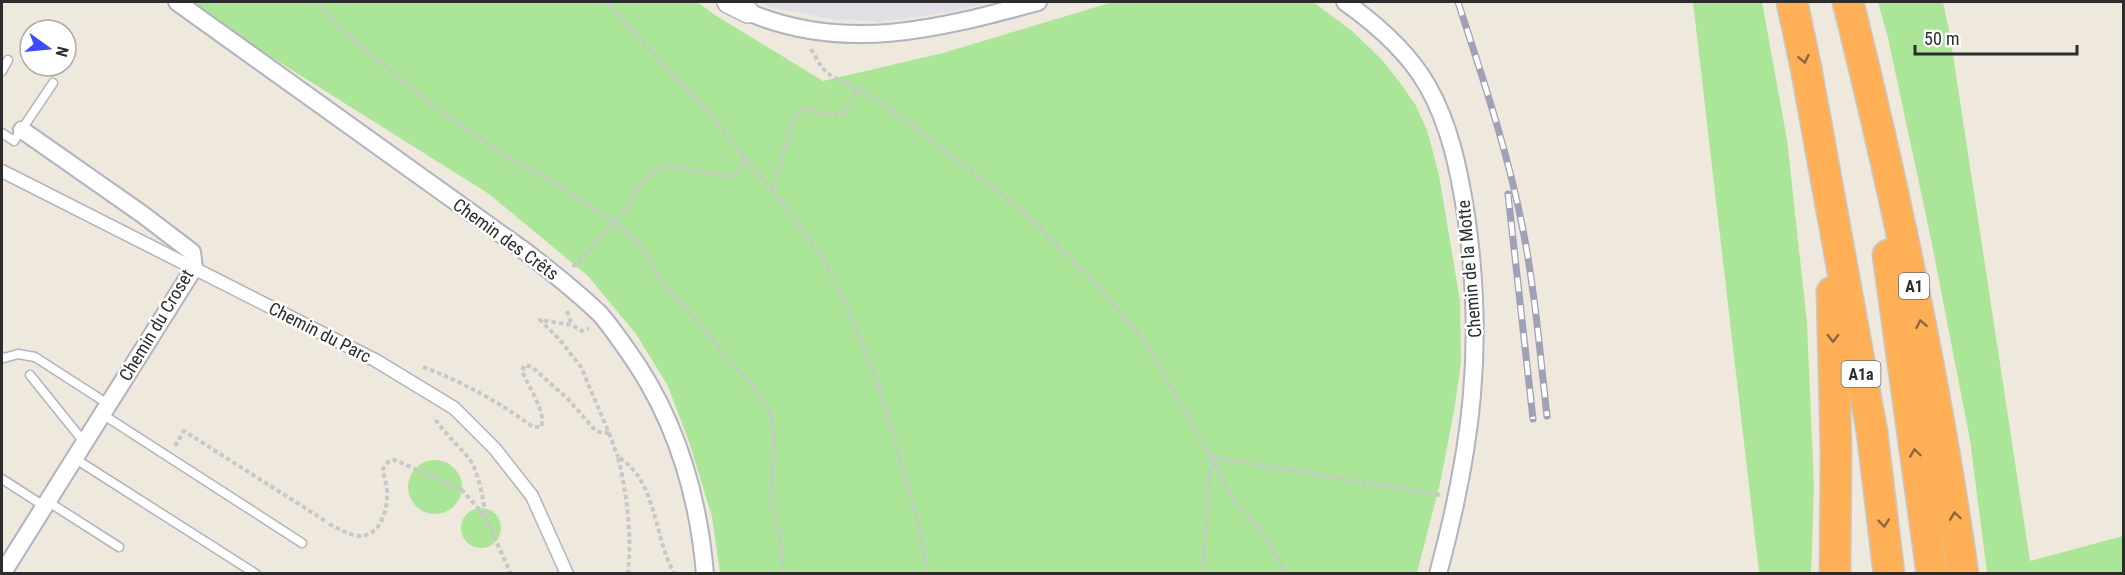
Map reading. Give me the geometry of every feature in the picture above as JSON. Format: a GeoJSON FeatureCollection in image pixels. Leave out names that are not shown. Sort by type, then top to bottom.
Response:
{"type":"FeatureCollection","features":[{"type":"Feature","properties":{"kind":"highway"},"geometry":{"type":"LineString","coordinates":[[1792,2],[1826,175],[1831,259],[1836,451],[1834,573]]}},
{"type":"Feature","properties":{"kind":"highway","name":"A1a"},"geometry":{"type":"LineString","coordinates":[[1848,2],[1890,263],[1932,573]]}},
{"type":"Feature","properties":{"kind":"highway","name":"A1"},"geometry":{"type":"LineString","coordinates":[[1848,2],[1910,268],[1944,446],[1963,573]]}},
{"type":"Feature","properties":{"kind":"highway","name":"A1a"},"geometry":{"type":"LineString","coordinates":[[1826,175],[1872,432],[1889,573]]}},
{"type":"Feature","properties":{"kind":"street","name":"Chemin des Crêts"},"geometry":{"type":"LineString","coordinates":[[177,2],[561,280],[601,316],[637,363],[672,428],[696,503],[705,573]]}},
{"type":"Feature","properties":{"kind":"street"},"geometry":{"type":"LineString","coordinates":[[728,2],[764,19],[798,28],[879,35],[935,28],[1038,2]]}},
{"type":"Feature","properties":{"kind":"street","name":"Chemin de la Motte"},"geometry":{"type":"LineString","coordinates":[[1345,2],[1389,38],[1417,69],[1436,102],[1451,140],[1463,197],[1472,266],[1476,351],[1470,425],[1457,498],[1438,573]]}},
{"type":"Feature","properties":{"kind":"street","name":"Chemin du Croset"},"geometry":{"type":"LineString","coordinates":[[2,573],[194,268],[192,252],[22,130]]}},
{"type":"Feature","properties":{"kind":"street","name":"Chemin du Parc"},"geometry":{"type":"LineString","coordinates":[[2,171],[375,360],[454,408],[495,449],[532,496],[567,573]]}},
{"type":"Feature","properties":{"kind":"lane"},"geometry":{"type":"LineString","coordinates":[[2,71],[8,60]]}},
{"type":"Feature","properties":{"kind":"lane"},"geometry":{"type":"LineString","coordinates":[[2,133],[14,141],[54,83]]}},
{"type":"Feature","properties":{"kind":"lane"},"geometry":{"type":"LineString","coordinates":[[2,357],[18,354],[35,357],[105,409],[302,543]]}},
{"type":"Feature","properties":{"kind":"lane"},"geometry":{"type":"LineString","coordinates":[[30,375],[84,442]]}},
{"type":"Feature","properties":{"kind":"lane"},"geometry":{"type":"LineString","coordinates":[[74,458],[255,573]]}},
{"type":"Feature","properties":{"kind":"lane"},"geometry":{"type":"LineString","coordinates":[[2,479],[119,547]]}},
{"type":"Feature","properties":{"kind":"path"},"geometry":{"type":"LineString","coordinates":[[318,2],[335,24],[437,108],[514,162],[541,174],[615,222],[639,243],[659,277],[757,392],[771,414],[774,437],[771,502],[780,535],[783,573]]}},
{"type":"Feature","properties":{"kind":"path"},"geometry":{"type":"LineString","coordinates":[[607,2],[716,122],[795,219],[824,261],[847,306],[878,384],[916,515],[928,573]]}},
{"type":"Feature","properties":{"kind":"path"},"geometry":{"type":"LineString","coordinates":[[798,28],[822,68],[830,75],[881,102],[1022,210],[1098,285],[1149,348],[1233,499],[1260,529],[1286,573]]}},
{"type":"Feature","properties":{"kind":"path"},"geometry":{"type":"LineString","coordinates":[[772,191],[798,112],[807,109],[831,115],[842,113],[848,107],[856,90]]}},
{"type":"Feature","properties":{"kind":"path"},"geometry":{"type":"LineString","coordinates":[[561,280],[615,222],[631,202],[642,182],[655,171],[669,166],[725,176],[736,174],[745,158]]}},
{"type":"Feature","properties":{"kind":"path"},"geometry":{"type":"LineString","coordinates":[[601,316],[591,327],[582,331],[572,325],[540,320],[560,340],[581,367],[618,457],[623,478],[630,555],[628,573]]}},
{"type":"Feature","properties":{"kind":"path"},"geometry":{"type":"LineString","coordinates":[[418,366],[448,376],[477,390],[533,427],[541,427],[542,414],[522,371],[525,365],[532,367],[569,400],[592,428],[598,432],[609,433]]}},
{"type":"Feature","properties":{"kind":"path"},"geometry":{"type":"LineString","coordinates":[[426,391],[430,411],[441,428],[469,459],[477,476],[484,516]]}},
{"type":"Feature","properties":{"kind":"path"},"geometry":{"type":"LineString","coordinates":[[173,449],[184,431],[328,523],[347,533],[362,536],[375,530],[385,515],[388,495],[383,469],[388,462],[395,460],[462,490],[484,516],[512,573]]}},
{"type":"Feature","properties":{"kind":"path"},"geometry":{"type":"LineString","coordinates":[[618,457],[628,462],[650,501],[665,553],[674,573]]}},
{"type":"Feature","properties":{"kind":"path"},"geometry":{"type":"LineString","coordinates":[[1211,457],[1457,498]]}},
{"type":"Feature","properties":{"kind":"path"},"geometry":{"type":"LineString","coordinates":[[1202,573],[1211,457]]}},
{"type":"Feature","properties":{"kind":"shaded area"},"geometry":{"type":"Polygon","coordinates":[[[757,2],[991,2],[961,10],[881,22],[833,19],[772,8],[757,2]]]}},
{"type":"Feature","properties":{"kind":"green space"},"geometry":{"type":"Polygon","coordinates":[[[188,2],[697,2],[823,81],[943,53],[1113,2],[1313,2],[1351,30],[1382,60],[1398,80],[1415,104],[1427,130],[1439,175],[1460,301],[1461,362],[1441,479],[1417,573],[720,573],[712,517],[690,445],[668,386],[636,334],[588,276],[489,194],[214,21],[188,2]]]}},
{"type":"Feature","properties":{"kind":"green space"},"geometry":{"type":"Polygon","coordinates":[[[1693,2],[1762,2],[1787,140],[1807,323],[1814,487],[1811,573],[1751,573],[1759,572],[1693,2]]]}},
{"type":"Feature","properties":{"kind":"green space"},"geometry":{"type":"Polygon","coordinates":[[[1878,2],[1943,2],[1950,35],[2030,561],[2123,536],[2123,573],[1987,573],[1970,440],[1931,239],[1888,38],[1878,2]]]}},
{"type":"Feature","properties":{"kind":"green space"},"geometry":{"type":"Polygon","coordinates":[[[435,460],[445,462],[454,468],[460,477],[462,487],[460,497],[454,506],[445,512],[435,514],[425,512],[416,506],[410,497],[408,487],[410,477],[416,468],[425,462],[435,460]]]}},
{"type":"Feature","properties":{"kind":"green space"},"geometry":{"type":"Polygon","coordinates":[[[481,508],[495,514],[501,528],[495,542],[481,548],[467,542],[461,528],[467,514],[481,508]]]}},
{"type":"Feature","properties":{"kind":"railway"},"geometry":{"type":"LineString","coordinates":[[1458,2],[1494,115],[1517,201],[1531,276],[1547,416]]}},
{"type":"Feature","properties":{"kind":"railway"},"geometry":{"type":"LineString","coordinates":[[1508,194],[1533,419]]}}]}
